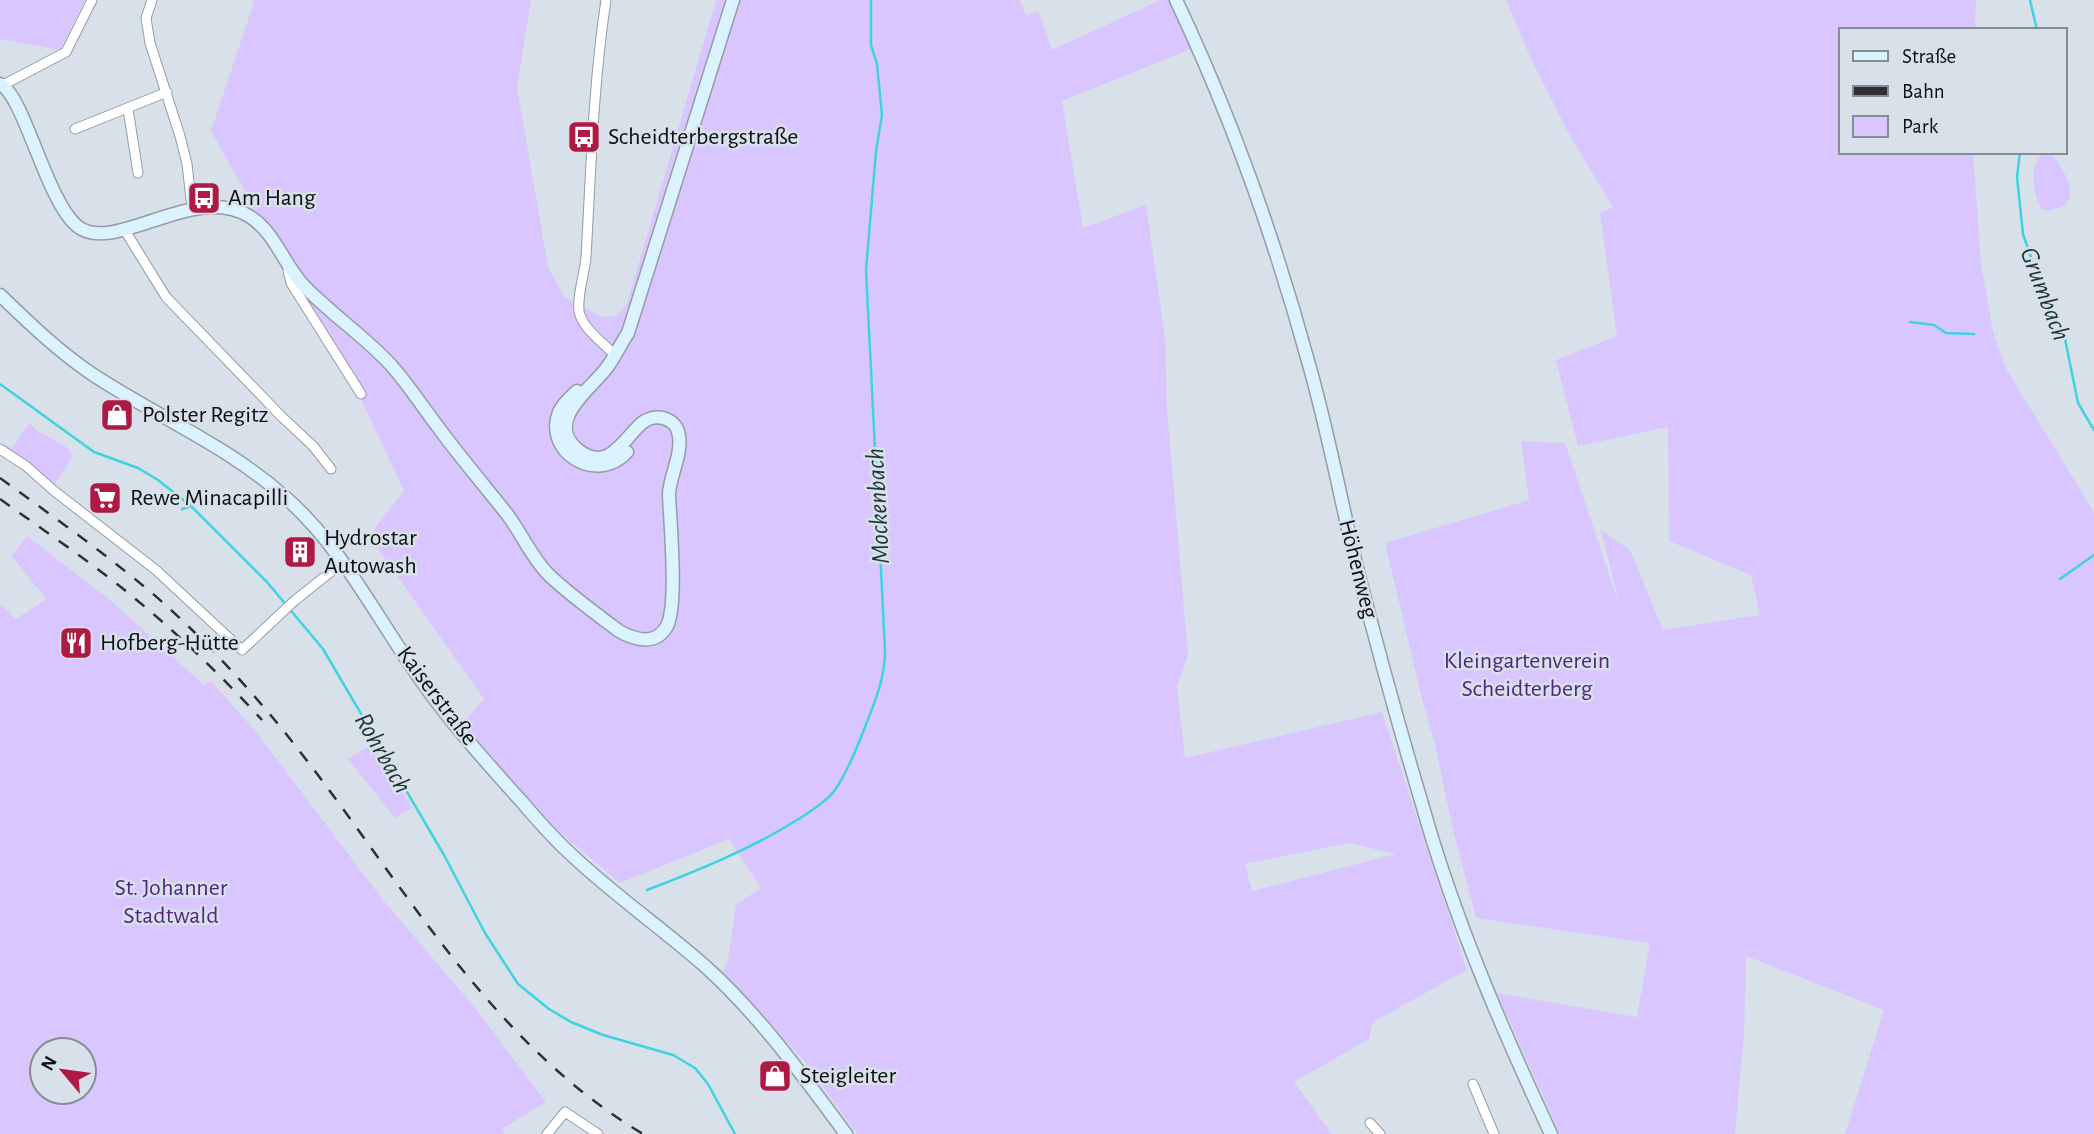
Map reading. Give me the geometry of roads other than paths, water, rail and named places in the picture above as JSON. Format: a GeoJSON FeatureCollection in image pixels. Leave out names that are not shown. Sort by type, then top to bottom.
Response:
{"type":"FeatureCollection","features":[{"type":"Feature","properties":{"kind":"street"},"geometry":{"type":"LineString","coordinates":[[92,0],[66,52],[2,85],[16,105],[66,214],[86,232],[99,235],[192,208],[221,207],[248,215],[261,225],[302,284],[390,364],[508,515],[549,575],[619,631],[630,637],[649,640],[662,633],[670,618],[672,594],[669,494],[679,444],[678,430],[672,422],[661,418],[651,419],[642,424],[621,448],[608,456],[594,457],[578,450],[568,438],[567,416],[615,355],[628,333],[733,0]]}},
{"type":"Feature","properties":{"kind":"street"},"geometry":{"type":"LineString","coordinates":[[152,0],[147,24],[153,53],[187,164],[192,208]]}},
{"type":"Feature","properties":{"kind":"street"},"geometry":{"type":"LineString","coordinates":[[606,0],[590,161],[586,259],[578,300],[583,322],[615,355]]}},
{"type":"Feature","properties":{"kind":"street","name":"Höhenweg"},"geometry":{"type":"LineString","coordinates":[[1176,0],[1226,115],[1268,228],[1309,363],[1385,675],[1422,806],[1460,923],[1549,1133]]}},
{"type":"Feature","properties":{"kind":"street"},"geometry":{"type":"LineString","coordinates":[[75,129],[167,92]]}},
{"type":"Feature","properties":{"kind":"street"},"geometry":{"type":"LineString","coordinates":[[128,109],[138,173]]}},
{"type":"Feature","properties":{"kind":"street"},"geometry":{"type":"LineString","coordinates":[[124,229],[166,297],[258,394],[313,446],[331,469]]}},
{"type":"Feature","properties":{"kind":"street"},"geometry":{"type":"LineString","coordinates":[[285,258],[291,284],[361,394]]}},
{"type":"Feature","properties":{"kind":"street","name":"Kaiserstraße"},"geometry":{"type":"LineString","coordinates":[[0,295],[60,351],[83,368],[225,451],[273,487],[316,528],[343,562],[417,676],[523,803],[579,862],[712,973],[773,1038],[846,1134]]}},
{"type":"Feature","properties":{"kind":"street"},"geometry":{"type":"LineString","coordinates":[[0,449],[26,466],[156,570],[242,650],[293,602],[343,562]]}},
{"type":"Feature","properties":{"kind":"street"},"geometry":{"type":"LineString","coordinates":[[1473,1084],[1494,1134]]}},
{"type":"Feature","properties":{"kind":"street"},"geometry":{"type":"LineString","coordinates":[[547,1134],[565,1112],[598,1134]]}},
{"type":"Feature","properties":{"kind":"street"},"geometry":{"type":"LineString","coordinates":[[1370,1123],[1380,1134]]}},
{"type":"Feature","properties":{"kind":"waterway","name":"Mockenbach"},"geometry":{"type":"LineString","coordinates":[[647,890],[743,850],[779,831],[827,799],[840,783],[852,759],[881,680],[885,650],[866,270],[876,151],[882,115],[877,64],[871,45],[871,0]]}},
{"type":"Feature","properties":{"kind":"waterway","name":"Grumbach"},"geometry":{"type":"LineString","coordinates":[[2030,0],[2037,28]]}},
{"type":"Feature","properties":{"kind":"waterway","name":"Grumbach"},"geometry":{"type":"LineString","coordinates":[[2020,154],[2017,177],[2023,234],[2065,339],[2078,403],[2094,430]]}},
{"type":"Feature","properties":{"kind":"waterway"},"geometry":{"type":"LineString","coordinates":[[1910,322],[1934,325],[1946,333],[1974,334]]}},
{"type":"Feature","properties":{"kind":"waterway","name":"Rohrbach"},"geometry":{"type":"LineString","coordinates":[[0,384],[94,452],[138,468],[158,480],[191,506],[267,582],[323,649],[444,855],[485,933],[518,984],[549,1009],[571,1022],[603,1035],[673,1055],[695,1068],[708,1084],[735,1134]]}},
{"type":"Feature","properties":{"kind":"waterway","name":"Rohrbach"},"geometry":{"type":"LineString","coordinates":[[182,509],[191,506]]}},
{"type":"Feature","properties":{"kind":"waterway"},"geometry":{"type":"LineString","coordinates":[[2060,579],[2094,555]]}},
{"type":"Feature","properties":{"kind":"railway"},"geometry":{"type":"LineString","coordinates":[[0,478],[133,578],[200,638],[273,718],[441,943],[485,997],[533,1048],[585,1094],[643,1134]]}},
{"type":"Feature","properties":{"kind":"railway"},"geometry":{"type":"LineString","coordinates":[[0,499],[88,562],[155,616],[192,649],[262,720]]}},
{"type":"Feature","properties":{"kind":"place","name":"Scheidterbergstraße"},"geometry":{"type":"Point","coordinates":[584,137]}},
{"type":"Feature","properties":{"kind":"place","name":"Am Hang"},"geometry":{"type":"Point","coordinates":[204,198]}},
{"type":"Feature","properties":{"kind":"place","name":"Polster Regitz"},"geometry":{"type":"Point","coordinates":[117,415]}},
{"type":"Feature","properties":{"kind":"place","name":"Rewe Minacapilli"},"geometry":{"type":"Point","coordinates":[105,498]}},
{"type":"Feature","properties":{"kind":"place","name":"Hydrostar Autowash"},"geometry":{"type":"Point","coordinates":[300,552]}},
{"type":"Feature","properties":{"kind":"place","name":"Hofberg-Hütte"},"geometry":{"type":"Point","coordinates":[76,643]}},
{"type":"Feature","properties":{"kind":"place","name":"Steigleiter"},"geometry":{"type":"Point","coordinates":[775,1076]}},
{"type":"Feature","properties":{"kind":"park label","name":"Kleingartenverein Scheidterberg"},"geometry":{"type":"Point","coordinates":[1527,675]}},
{"type":"Feature","properties":{"kind":"park label","name":"St. Johanner Stadtwald"},"geometry":{"type":"Point","coordinates":[171,902]}}]}
